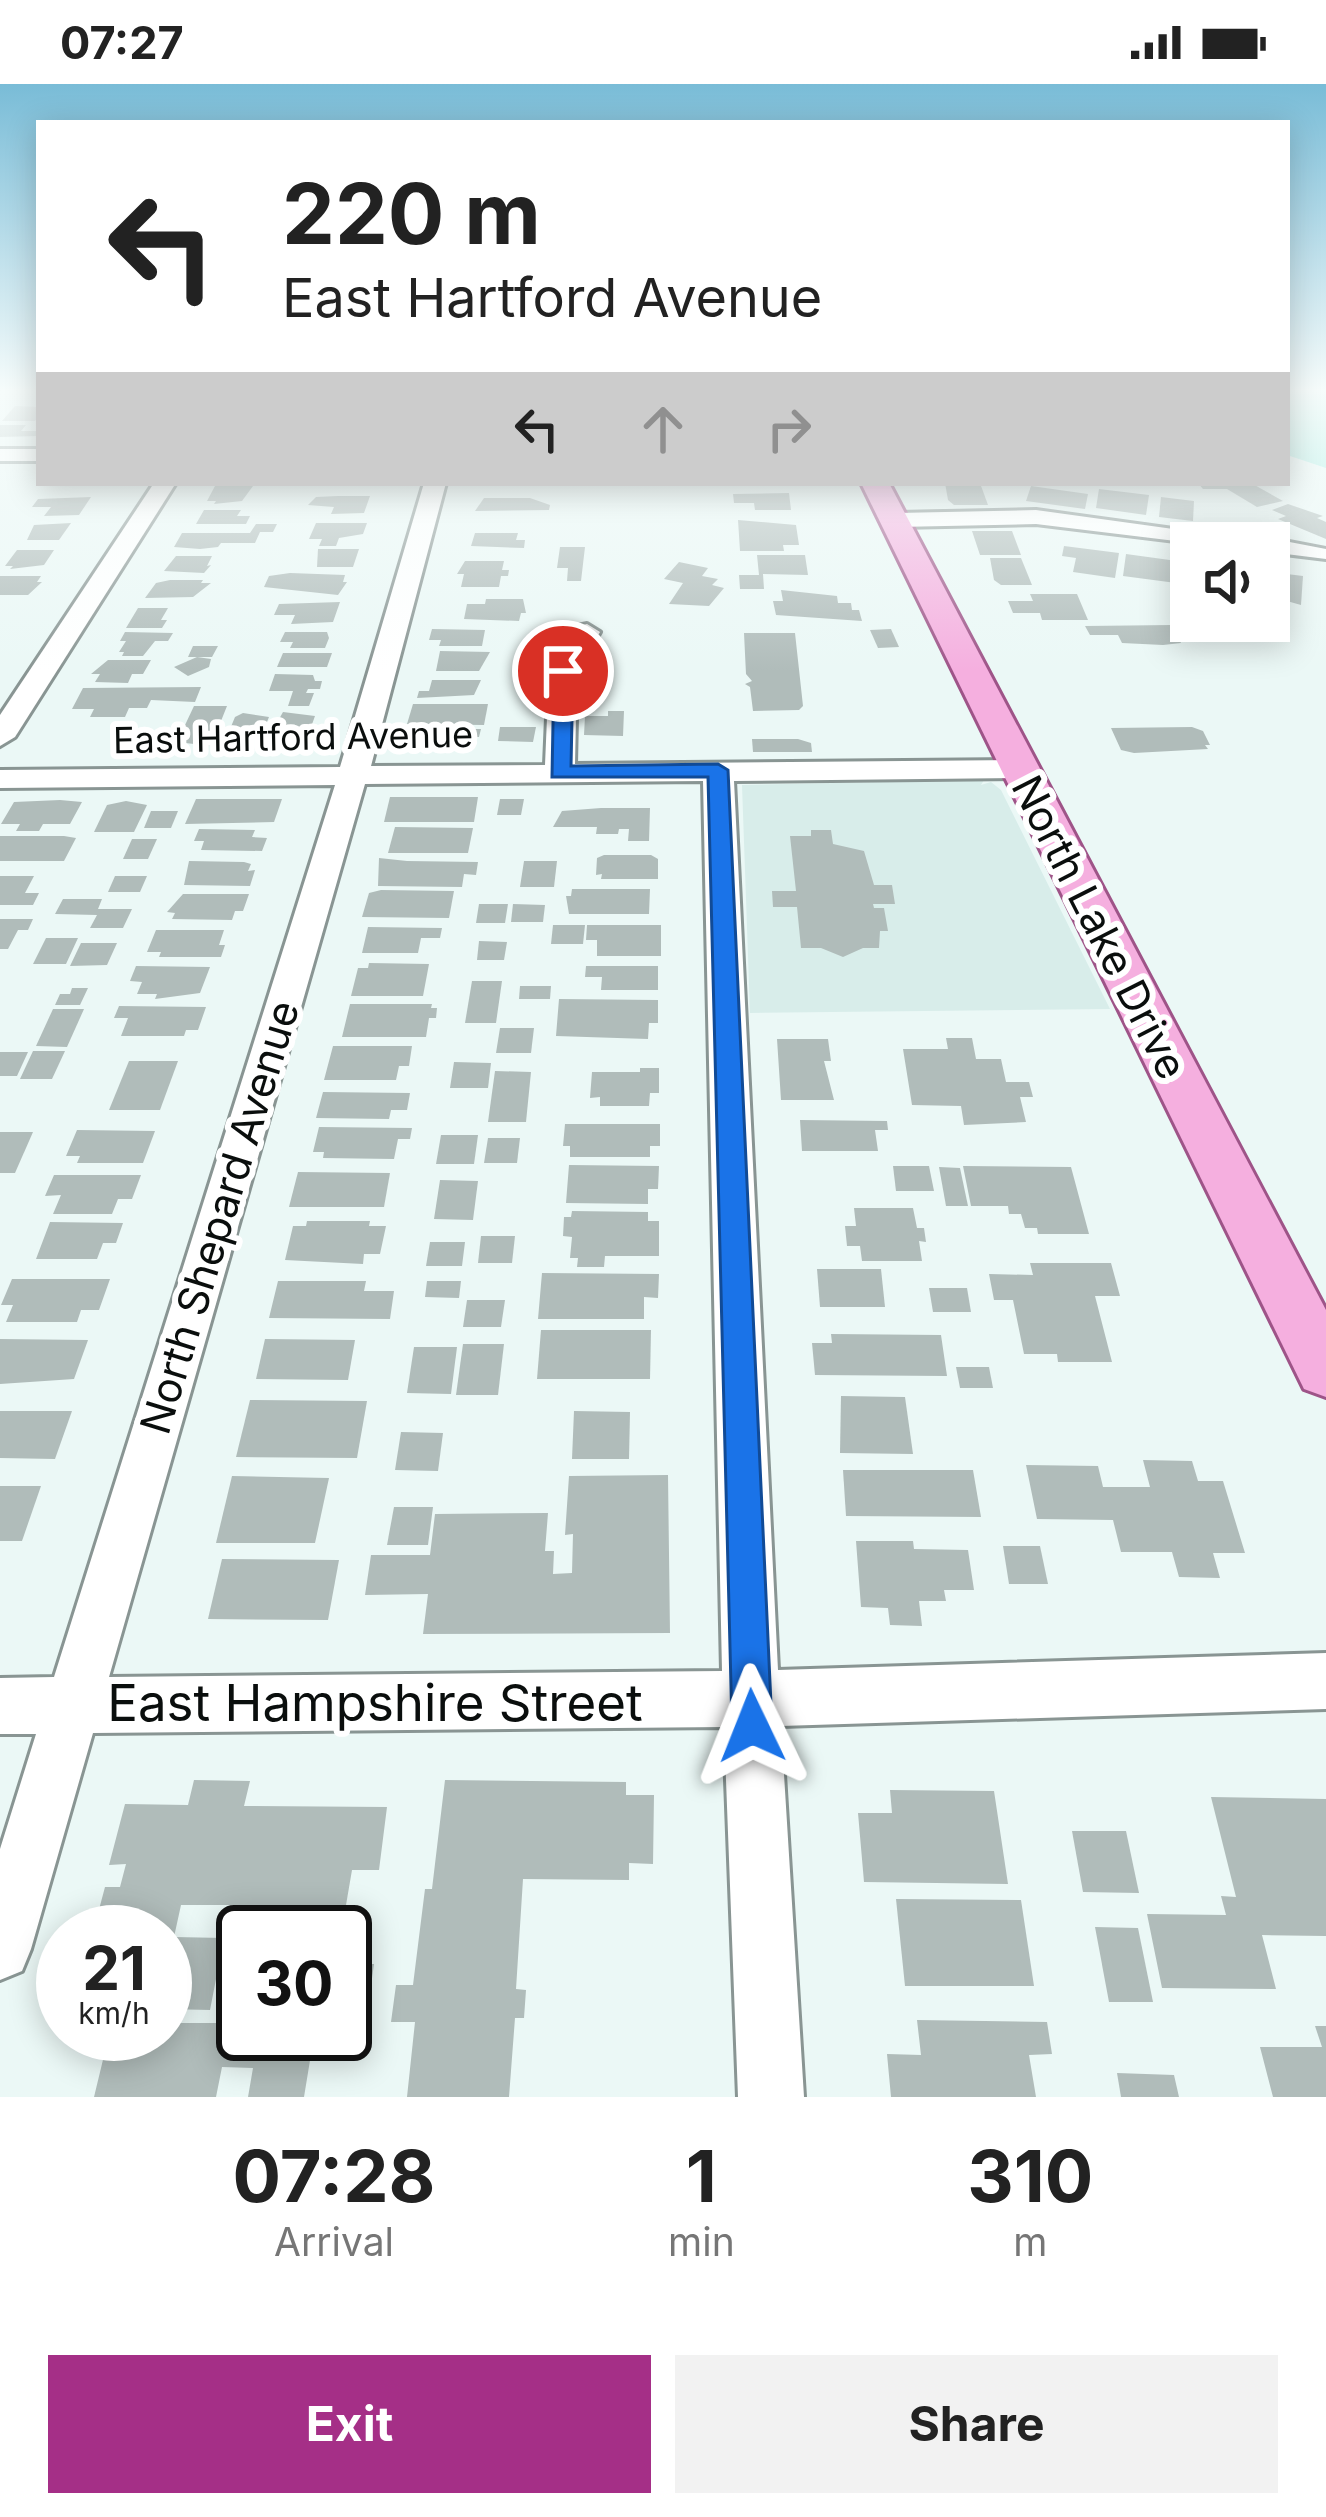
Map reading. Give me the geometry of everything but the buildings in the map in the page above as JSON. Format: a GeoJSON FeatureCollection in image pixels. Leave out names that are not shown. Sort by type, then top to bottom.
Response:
{"type":"FeatureCollection","features":[{"type":"Feature","properties":{"kind":"main road","name":"North Lake Drive"},"geometry":{"type":"LineString","coordinates":[[886,501],[1326,1370]]}},
{"type":"Feature","properties":{"kind":"street"},"geometry":{"type":"LineString","coordinates":[[0,737],[163,486]]}},
{"type":"Feature","properties":{"kind":"street","name":"North Shepard Avenue"},"geometry":{"type":"LineString","coordinates":[[0,1949],[352,776],[434,486]]}},
{"type":"Feature","properties":{"kind":"street"},"geometry":{"type":"LineString","coordinates":[[886,501],[1170,534]]}},
{"type":"Feature","properties":{"kind":"street"},"geometry":{"type":"LineString","coordinates":[[1242,517],[1243,522]]}},
{"type":"Feature","properties":{"kind":"street"},"geometry":{"type":"LineString","coordinates":[[1290,549],[1318,554]]}},
{"type":"Feature","properties":{"kind":"street"},"geometry":{"type":"LineString","coordinates":[[560,773],[563,671],[587,632]]}},
{"type":"Feature","properties":{"kind":"street","name":"East Hartford Avenue"},"geometry":{"type":"LineString","coordinates":[[0,779],[1018,769]]}},
{"type":"Feature","properties":{"kind":"street"},"geometry":{"type":"LineString","coordinates":[[718,770],[751,1699],[771,2097]]}},
{"type":"Feature","properties":{"kind":"street","name":"East Hampshire Street"},"geometry":{"type":"LineString","coordinates":[[0,1706],[751,1699],[1326,1682]]}},
{"type":"Feature","properties":{"kind":"shaded area"},"geometry":{"type":"Polygon","coordinates":[[[984,780],[981,785],[991,782],[1001,790],[1110,1009],[750,1013],[742,785],[984,780]]]}},
{"type":"Feature","properties":{"kind":"route"},"geometry":{"type":"LineString","coordinates":[[563,671],[560,773],[718,770],[752,1726]]}}]}
